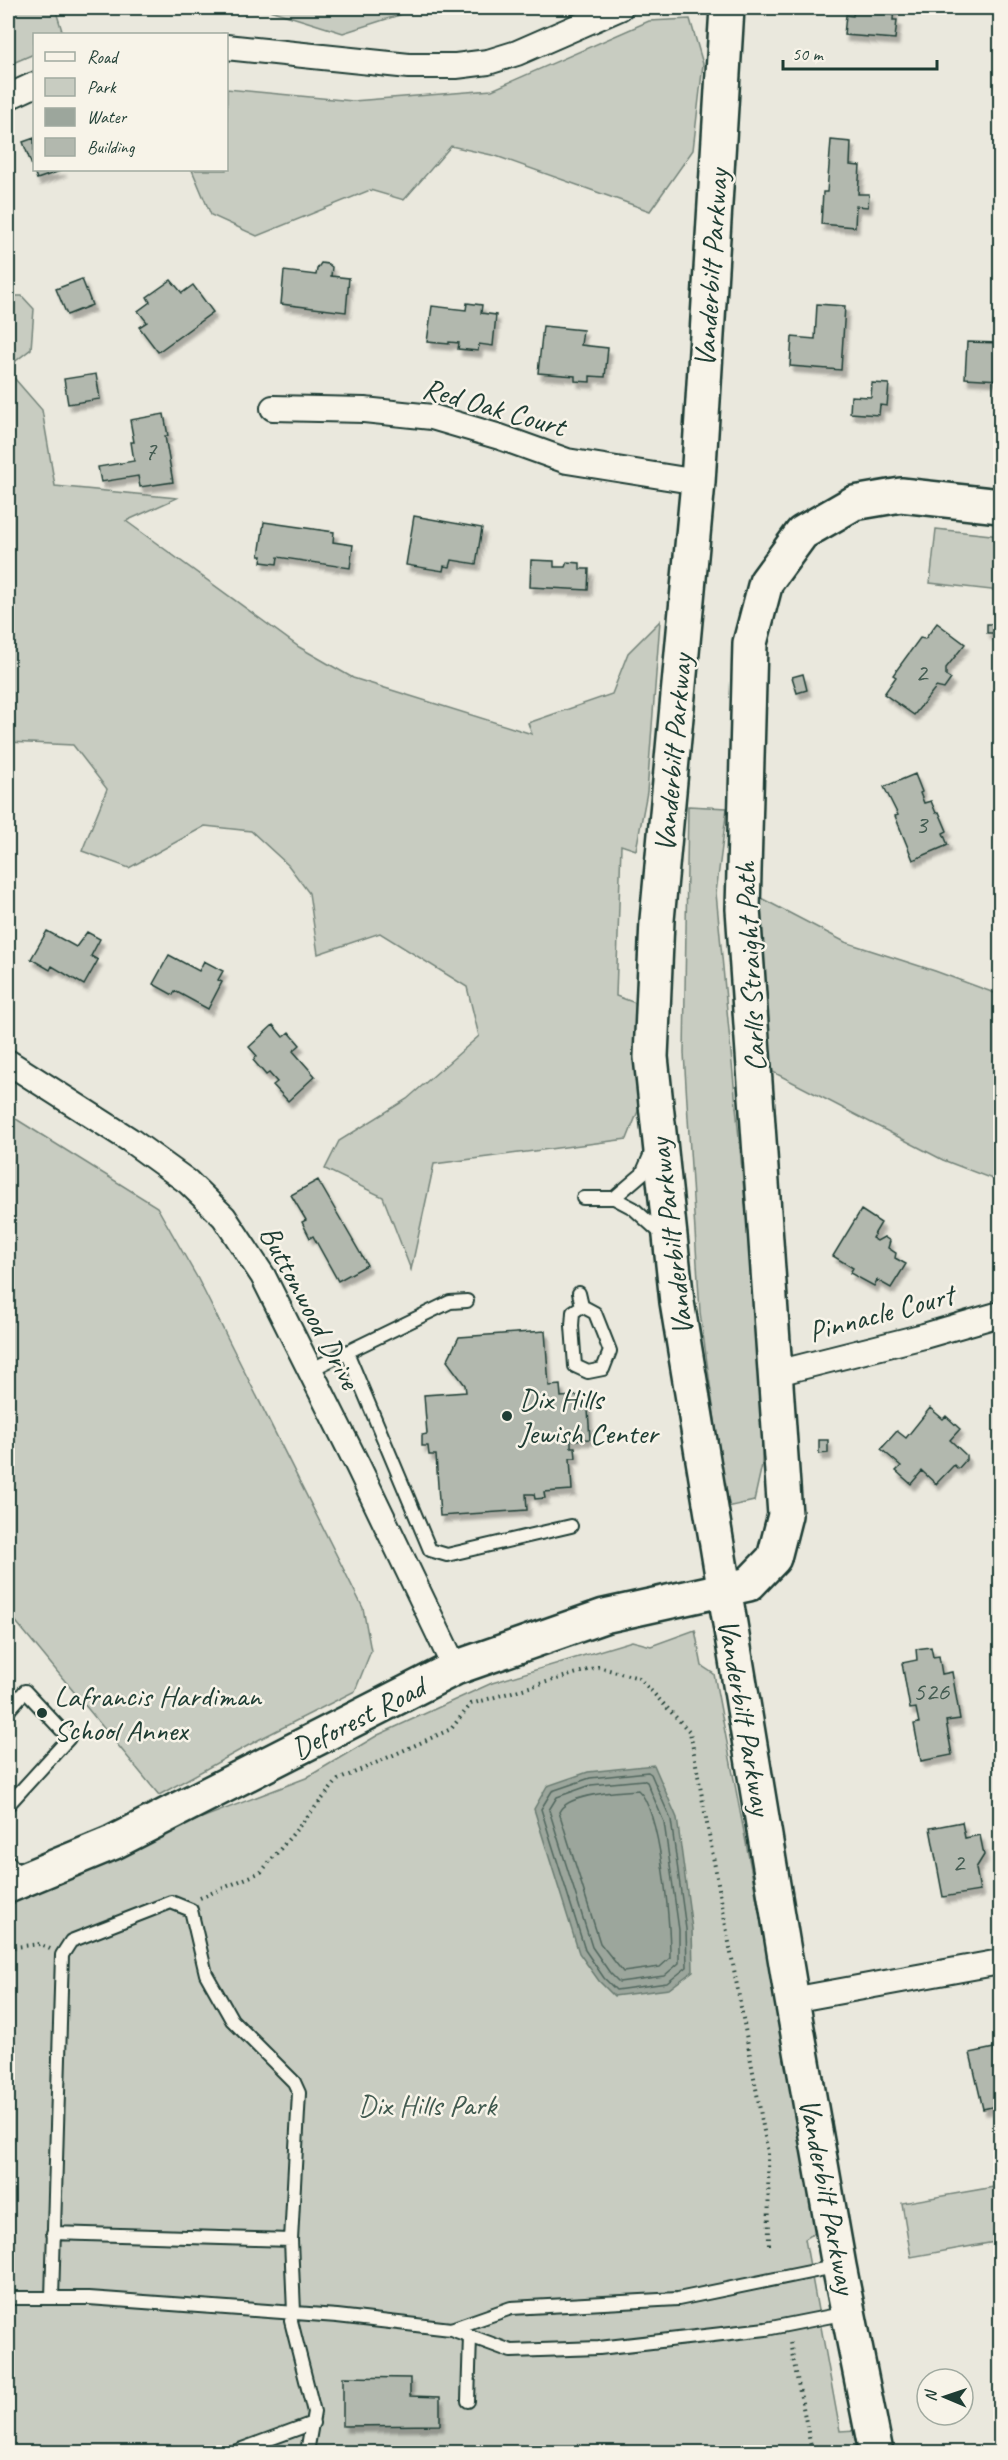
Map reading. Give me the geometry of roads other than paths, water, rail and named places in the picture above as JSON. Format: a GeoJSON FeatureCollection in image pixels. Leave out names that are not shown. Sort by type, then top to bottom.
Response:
{"type":"FeatureCollection","features":[{"type":"Feature","properties":{"kind":"main road","name":"Vanderbilt Parkway"},"geometry":{"type":"LineString","coordinates":[[727,8],[698,482],[657,920],[651,1057],[677,1302],[723,1588],[839,2266],[876,2452]]}},
{"type":"Feature","properties":{"kind":"main road","name":"Carlls Straight Path"},"geometry":{"type":"LineString","coordinates":[[723,1588],[749,1584],[774,1558],[785,1515],[777,1373],[743,909],[750,643],[766,582],[802,533],[854,503],[901,495],[1000,506]]}},
{"type":"Feature","properties":{"kind":"main road","name":"Deforest Road"},"geometry":{"type":"LineString","coordinates":[[13,1876],[112,1843],[454,1668],[604,1616],[723,1588]]}},
{"type":"Feature","properties":{"kind":"street"},"geometry":{"type":"LineString","coordinates":[[228,47],[409,66],[456,66],[488,62],[517,53],[620,8]]}},
{"type":"Feature","properties":{"kind":"street"},"geometry":{"type":"LineString","coordinates":[[8,97],[33,85]]}},
{"type":"Feature","properties":{"kind":"street","name":"Red Oak Court"},"geometry":{"type":"LineString","coordinates":[[273,408],[364,410],[432,417],[500,437],[567,461],[698,482]]}},
{"type":"Feature","properties":{"kind":"street","name":"Buttonwood Drive"},"geometry":{"type":"LineString","coordinates":[[8,1062],[130,1140],[188,1182],[224,1217],[263,1276],[454,1668]]}},
{"type":"Feature","properties":{"kind":"street","name":"Pinnacle Court"},"geometry":{"type":"LineString","coordinates":[[777,1373],[924,1336],[1000,1314]]}},
{"type":"Feature","properties":{"kind":"street"},"geometry":{"type":"LineString","coordinates":[[792,2000],[1000,1962]]}},
{"type":"Feature","properties":{"kind":"lane"},"geometry":{"type":"LineString","coordinates":[[614,1198],[642,1173],[659,1136]]}},
{"type":"Feature","properties":{"kind":"lane"},"geometry":{"type":"LineString","coordinates":[[583,1198],[614,1198],[633,1208],[670,1242]]}},
{"type":"Feature","properties":{"kind":"lane"},"geometry":{"type":"LineString","coordinates":[[579,1293],[582,1306],[595,1313],[610,1351],[603,1369],[588,1372],[575,1366],[573,1312],[582,1306]]}},
{"type":"Feature","properties":{"kind":"lane"},"geometry":{"type":"LineString","coordinates":[[310,1370],[450,1302],[467,1301]]}},
{"type":"Feature","properties":{"kind":"lane"},"geometry":{"type":"LineString","coordinates":[[347,1352],[430,1550],[447,1555],[571,1526]]}},
{"type":"Feature","properties":{"kind":"lane"},"geometry":{"type":"LineString","coordinates":[[8,1711],[25,1691],[69,1738],[8,1805]]}},
{"type":"Feature","properties":{"kind":"lane"},"geometry":{"type":"LineString","coordinates":[[51,2298],[62,1954],[71,1941],[171,1902],[182,1905],[191,1910],[206,1974],[232,2020],[294,2082],[299,2093],[291,2240],[293,2317],[314,2412],[307,2452]]}},
{"type":"Feature","properties":{"kind":"lane"},"geometry":{"type":"LineString","coordinates":[[53,2233],[291,2240]]}},
{"type":"Feature","properties":{"kind":"lane"},"geometry":{"type":"LineString","coordinates":[[451,2329],[511,2308],[678,2299],[839,2266]]}},
{"type":"Feature","properties":{"kind":"lane"},"geometry":{"type":"LineString","coordinates":[[8,2298],[89,2298],[451,2329],[511,2351],[598,2348],[766,2329],[850,2313]]}},
{"type":"Feature","properties":{"kind":"lane"},"geometry":{"type":"LineString","coordinates":[[468,2401],[470,2336]]}},
{"type":"Feature","properties":{"kind":"lane"},"geometry":{"type":"LineString","coordinates":[[234,2452],[313,2423]]}},
{"type":"Feature","properties":{"kind":"water"},"geometry":{"type":"Polygon","coordinates":[[[654,1765],[677,1818],[692,1929],[693,1971],[669,1989],[614,1996],[599,1981],[579,1953],[534,1809],[547,1786],[588,1772],[654,1765]]]}},
{"type":"Feature","properties":{"kind":"place","name":"Dix Hills Jewish Center"},"geometry":{"type":"Point","coordinates":[507,1416]}},
{"type":"Feature","properties":{"kind":"place","name":"Lafrancis Hardiman School Annex"},"geometry":{"type":"Point","coordinates":[42,1713]}},
{"type":"Feature","properties":{"kind":"park label","name":"Dix Hills Park"},"geometry":{"type":"Point","coordinates":[427,2105]}}]}
